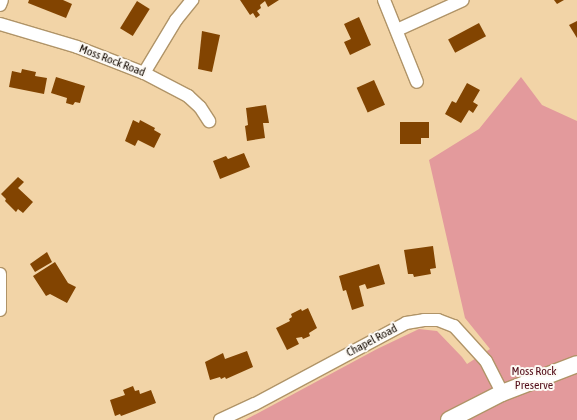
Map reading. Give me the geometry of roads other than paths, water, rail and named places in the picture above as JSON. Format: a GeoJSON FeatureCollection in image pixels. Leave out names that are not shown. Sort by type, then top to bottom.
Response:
{"type":"FeatureCollection","features":[{"type":"Feature","properties":{"kind":"street"},"geometry":{"type":"LineString","coordinates":[[0,5],[2,0]]}},
{"type":"Feature","properties":{"kind":"street"},"geometry":{"type":"LineString","coordinates":[[144,73],[176,20],[192,0]]}},
{"type":"Feature","properties":{"kind":"street"},"geometry":{"type":"LineString","coordinates":[[384,0],[418,82]]}},
{"type":"Feature","properties":{"kind":"street"},"geometry":{"type":"LineString","coordinates":[[397,30],[463,0]]}},
{"type":"Feature","properties":{"kind":"street","name":"Moss Rock Road"},"geometry":{"type":"LineString","coordinates":[[0,24],[77,47],[144,73],[188,96],[200,107],[209,121]]}},
{"type":"Feature","properties":{"kind":"street"},"geometry":{"type":"LineString","coordinates":[[0,274],[0,310]]}},
{"type":"Feature","properties":{"kind":"street","name":"Chapel Road"},"geometry":{"type":"LineString","coordinates":[[220,420],[255,404],[406,323],[424,320],[438,320],[454,326],[486,361],[502,393]]}},
{"type":"Feature","properties":{"kind":"street"},"geometry":{"type":"LineString","coordinates":[[449,420],[502,393],[577,364]]}},
{"type":"Feature","properties":{"kind":"park label","name":"Moss Rock Preserve"},"geometry":{"type":"Point","coordinates":[534,379]}}]}
